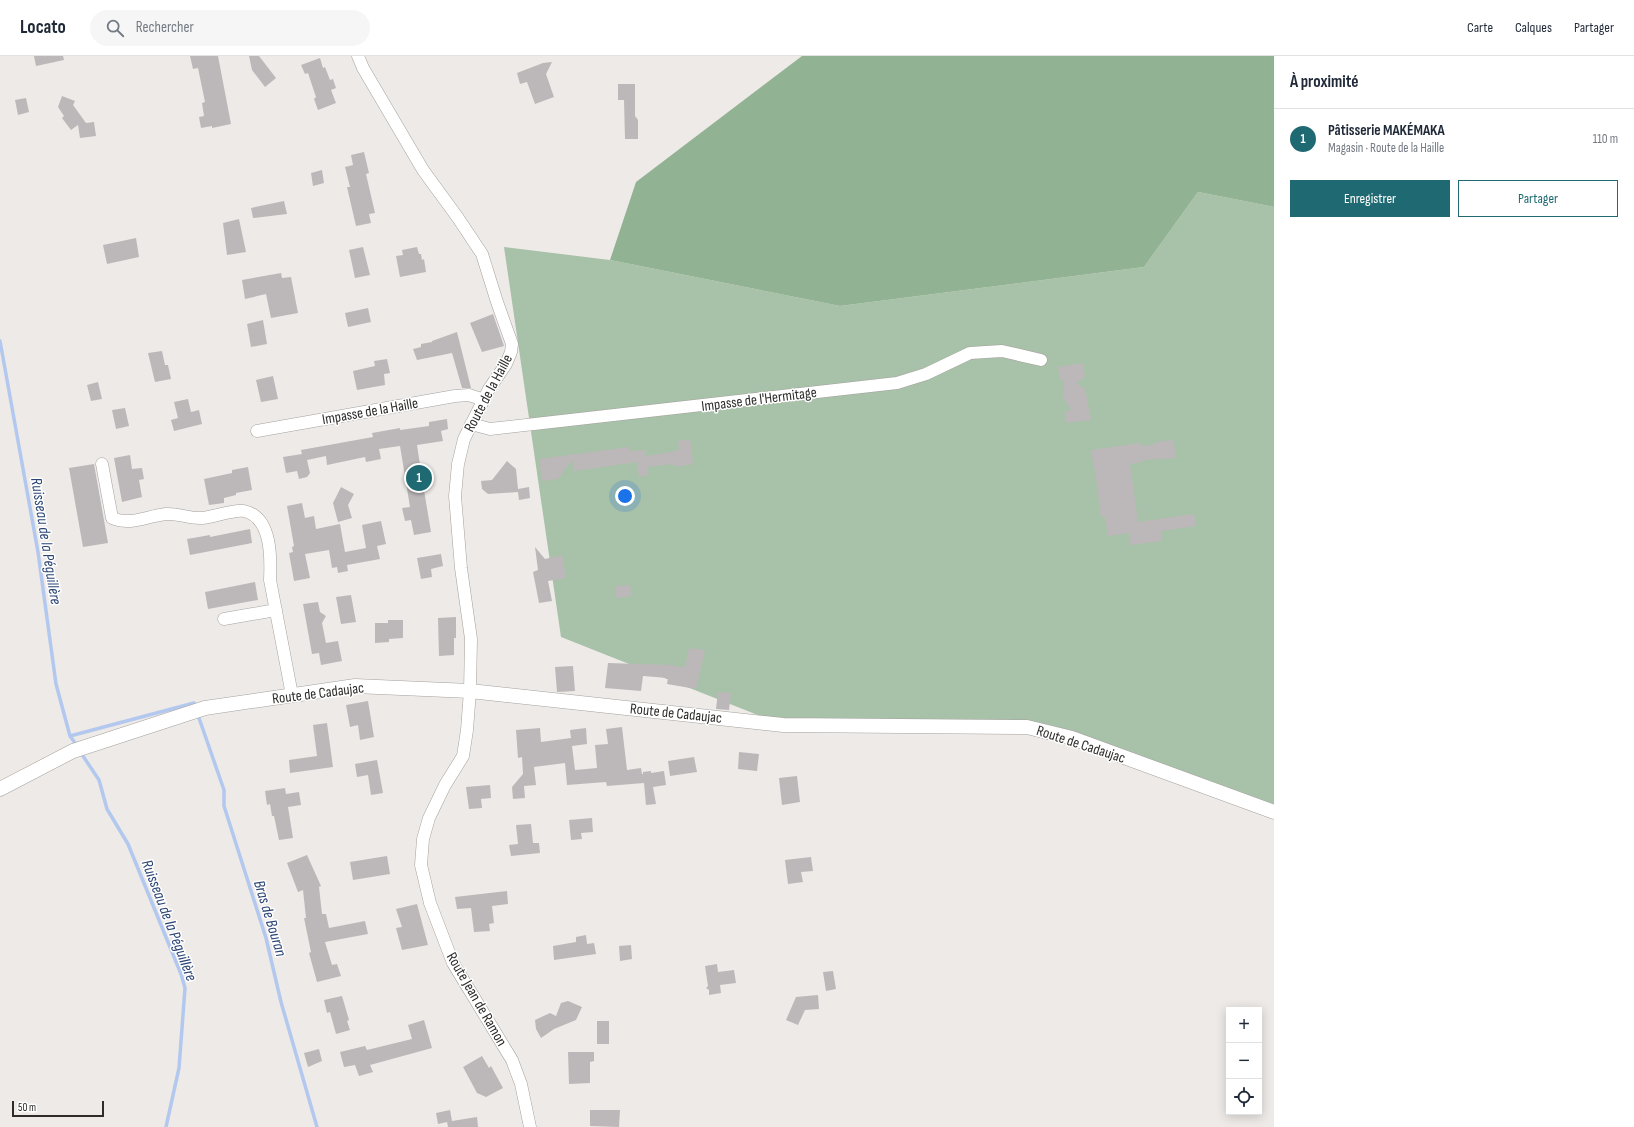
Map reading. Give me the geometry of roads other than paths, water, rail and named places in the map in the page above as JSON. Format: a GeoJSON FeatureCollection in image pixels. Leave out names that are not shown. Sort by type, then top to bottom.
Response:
{"type":"FeatureCollection","features":[{"type":"Feature","properties":{"kind":"street","name":"Route de la Haille"},"geometry":{"type":"LineString","coordinates":[[358,56],[423,170],[482,254],[512,344],[512,352],[506,364],[489,389],[464,439],[458,464],[455,496],[462,568],[472,639],[470,691]]}},
{"type":"Feature","properties":{"kind":"street","name":"Impasse de l'Hermitage"},"geometry":{"type":"LineString","coordinates":[[471,424],[490,429],[897,383],[926,374],[970,353],[1002,351],[1041,360]]}},
{"type":"Feature","properties":{"kind":"street","name":"Impasse de la Haille"},"geometry":{"type":"LineString","coordinates":[[257,430],[455,396],[469,395],[484,400]]}},
{"type":"Feature","properties":{"kind":"street"},"geometry":{"type":"LineString","coordinates":[[102,464],[112,518],[121,522],[134,521],[166,514],[202,518],[243,511],[253,515],[261,522],[266,533],[271,562],[270,580],[292,695]]}},
{"type":"Feature","properties":{"kind":"street"},"geometry":{"type":"LineString","coordinates":[[224,619],[276,610]]}},
{"type":"Feature","properties":{"kind":"street","name":"Route de Cadaujac"},"geometry":{"type":"LineString","coordinates":[[0,789],[73,751],[205,708],[355,686],[470,691],[783,725],[1027,727],[1072,738],[1274,812]]}},
{"type":"Feature","properties":{"kind":"street","name":"Route Jean de Ramon"},"geometry":{"type":"LineString","coordinates":[[470,691],[463,756],[429,818],[423,840],[420,865],[430,903],[453,963],[512,1060],[521,1084],[530,1127]]}},
{"type":"Feature","properties":{"kind":"waterway","name":"Ruisseau de la Péguillère"},"geometry":{"type":"LineString","coordinates":[[0,341],[38,552],[56,684],[70,736],[75,743]]}},
{"type":"Feature","properties":{"kind":"waterway","name":"Bras de Bouran"},"geometry":{"type":"LineString","coordinates":[[70,736],[194,703]]}},
{"type":"Feature","properties":{"kind":"waterway","name":"Bras de Bouran"},"geometry":{"type":"LineString","coordinates":[[199,718],[224,790],[224,806],[266,938],[281,1002],[317,1127]]}},
{"type":"Feature","properties":{"kind":"waterway","name":"Ruisseau de la Péguillère"},"geometry":{"type":"LineString","coordinates":[[83,756],[99,780],[107,809],[128,844],[181,974],[185,988],[179,1068],[166,1127]]}},
{"type":"Feature","properties":{"kind":"place","name":"Pâtisserie MAKÉMAKA"},"geometry":{"type":"Point","coordinates":[419,478]}}]}
